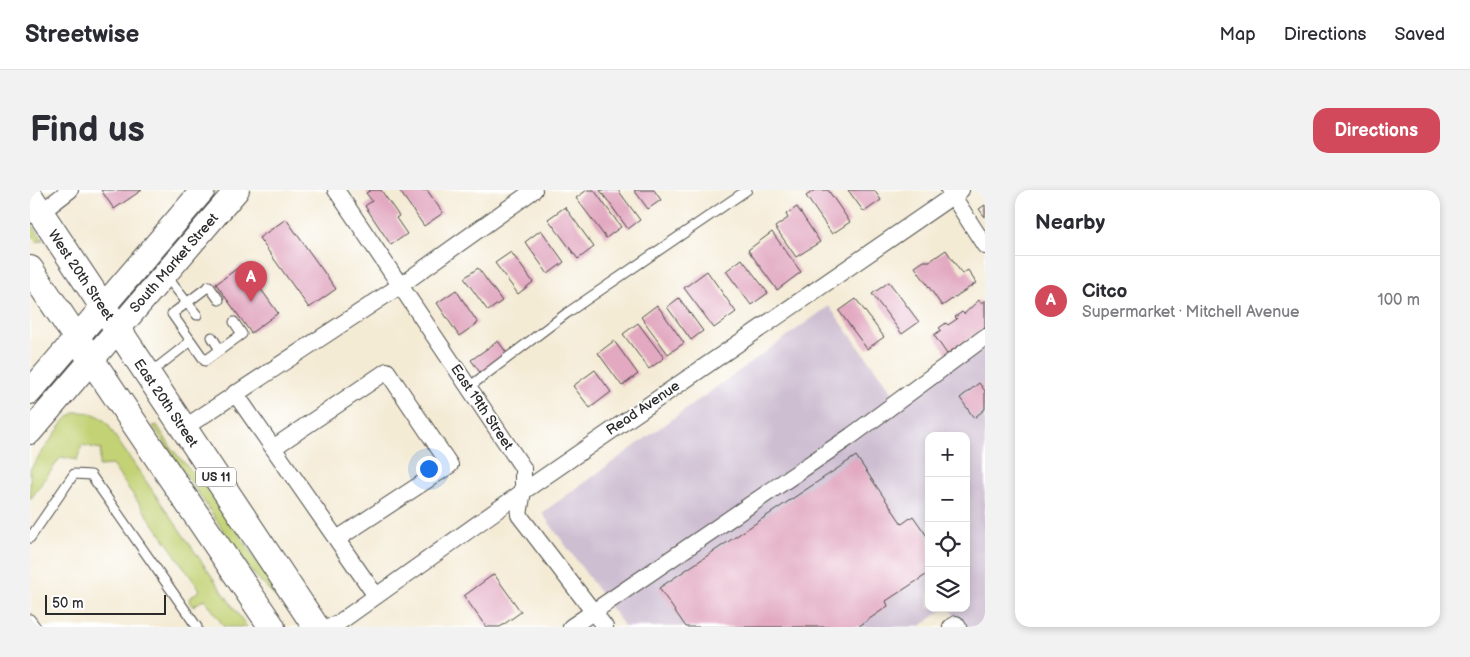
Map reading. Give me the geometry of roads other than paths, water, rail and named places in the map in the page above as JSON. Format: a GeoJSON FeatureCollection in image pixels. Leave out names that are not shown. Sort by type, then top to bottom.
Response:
{"type":"FeatureCollection","features":[{"type":"Feature","properties":{"kind":"main road","name":"South Market Street"},"geometry":{"type":"LineString","coordinates":[[30,432],[92,358],[110,319],[203,190]]}},
{"type":"Feature","properties":{"kind":"main road","name":"South Market Street"},"geometry":{"type":"LineString","coordinates":[[32,384],[77,336],[110,319],[164,274],[237,190]]}},
{"type":"Feature","properties":{"kind":"main road","name":"West 20th Street"},"geometry":{"type":"LineString","coordinates":[[35,205],[110,319]]}},
{"type":"Feature","properties":{"kind":"main road","name":"US 11"},"geometry":{"type":"LineString","coordinates":[[36,283],[77,336],[272,627]]}},
{"type":"Feature","properties":{"kind":"main road","name":"East 20th Street"},"geometry":{"type":"LineString","coordinates":[[110,319],[316,627]]}},
{"type":"Feature","properties":{"kind":"street"},"geometry":{"type":"LineString","coordinates":[[35,205],[70,190]]}},
{"type":"Feature","properties":{"kind":"street","name":"East 19th Street"},"geometry":{"type":"LineString","coordinates":[[336,190],[523,468],[523,491],[519,515],[604,627]]}},
{"type":"Feature","properties":{"kind":"street"},"geometry":{"type":"LineString","coordinates":[[184,428],[401,285],[534,190]]}},
{"type":"Feature","properties":{"kind":"street"},"geometry":{"type":"LineString","coordinates":[[954,192],[985,246]]}},
{"type":"Feature","properties":{"kind":"street","name":"Read Avenue"},"geometry":{"type":"LineString","coordinates":[[327,627],[337,624],[523,491],[954,192]]}},
{"type":"Feature","properties":{"kind":"street"},"geometry":{"type":"LineString","coordinates":[[571,627],[850,436],[985,337]]}},
{"type":"Feature","properties":{"kind":"street"},"geometry":{"type":"LineString","coordinates":[[273,448],[387,371],[450,465],[337,539]]}},
{"type":"Feature","properties":{"kind":"street"},"geometry":{"type":"LineString","coordinates":[[235,393],[376,596]]}},
{"type":"Feature","properties":{"kind":"lane"},"geometry":{"type":"LineString","coordinates":[[469,387],[567,313],[747,190]]}},
{"type":"Feature","properties":{"kind":"lane"},"geometry":{"type":"LineString","coordinates":[[164,274],[197,315]]}},
{"type":"Feature","properties":{"kind":"lane"},"geometry":{"type":"LineString","coordinates":[[219,300],[209,286],[172,314],[205,361],[242,334],[234,322]]}},
{"type":"Feature","properties":{"kind":"lane"},"geometry":{"type":"LineString","coordinates":[[212,337],[220,350]]}},
{"type":"Feature","properties":{"kind":"lane"},"geometry":{"type":"LineString","coordinates":[[148,375],[191,341]]}},
{"type":"Feature","properties":{"kind":"lane"},"geometry":{"type":"LineString","coordinates":[[30,538],[74,474],[91,475],[197,627]]}},
{"type":"Feature","properties":{"kind":"lane"},"geometry":{"type":"LineString","coordinates":[[30,619],[36,627]]}},
{"type":"Feature","properties":{"kind":"place","name":"Citco"},"geometry":{"type":"Point","coordinates":[251,302]}}]}
